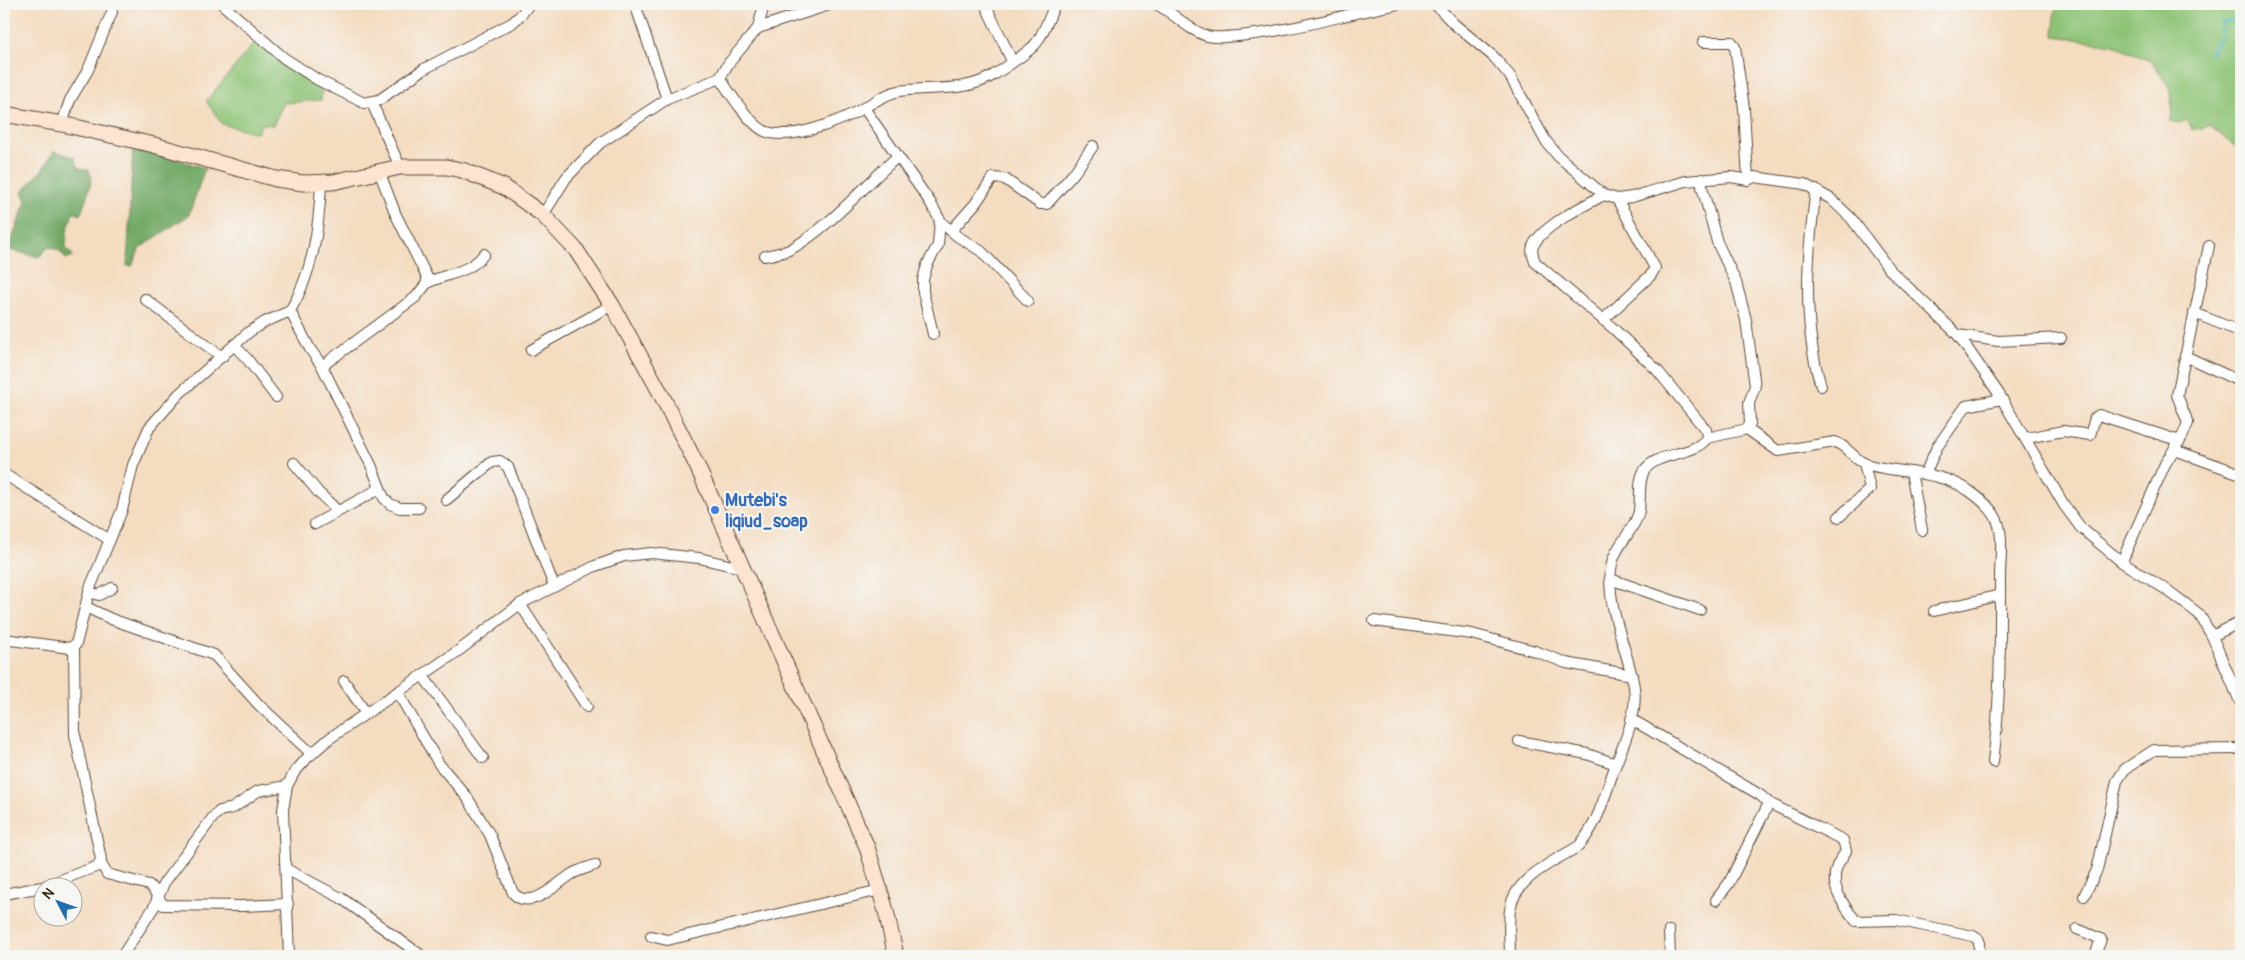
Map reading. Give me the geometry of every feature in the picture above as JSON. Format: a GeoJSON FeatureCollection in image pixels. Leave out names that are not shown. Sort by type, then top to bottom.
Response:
{"type":"FeatureCollection","features":[{"type":"Feature","properties":{"kind":"street"},"geometry":{"type":"LineString","coordinates":[[222,4],[291,62],[318,80],[358,100],[372,102],[379,100],[424,69],[512,23],[529,4]]}},
{"type":"Feature","properties":{"kind":"street"},"geometry":{"type":"LineString","coordinates":[[635,4],[667,98]]}},
{"type":"Feature","properties":{"kind":"street"},"geometry":{"type":"LineString","coordinates":[[543,214],[566,178],[583,158],[600,143],[667,98],[720,78],[728,64],[758,28],[764,4]]}},
{"type":"Feature","properties":{"kind":"street"},"geometry":{"type":"LineString","coordinates":[[758,28],[832,4]]}},
{"type":"Feature","properties":{"kind":"street"},"geometry":{"type":"LineString","coordinates":[[985,4],[1012,61]]}},
{"type":"Feature","properties":{"kind":"street"},"geometry":{"type":"LineString","coordinates":[[720,78],[764,132],[791,134],[828,124],[899,91],[956,88],[981,82],[1030,50],[1037,42],[1056,4]]}},
{"type":"Feature","properties":{"kind":"street"},"geometry":{"type":"LineString","coordinates":[[1156,4],[1172,12],[1193,30],[1209,37],[1220,37],[1259,34],[1398,4]]}},
{"type":"Feature","properties":{"kind":"street"},"geometry":{"type":"LineString","coordinates":[[1435,4],[1454,24],[1494,58],[1510,76],[1545,140],[1558,156],[1604,195],[1617,199],[1632,197],[1686,181],[1731,177],[1748,180],[1754,177],[1784,180],[1816,190],[1842,208],[1889,269],[1958,335],[2002,399],[2064,505],[2081,528],[2122,561],[2192,607],[2205,621],[2241,704]]}},
{"type":"Feature","properties":{"kind":"street"},"geometry":{"type":"LineString","coordinates":[[62,124],[70,100],[88,70],[112,12]]}},
{"type":"Feature","properties":{"kind":"street"},"geometry":{"type":"LineString","coordinates":[[1703,42],[1732,42],[1735,47],[1744,108],[1748,180]]}},
{"type":"Feature","properties":{"kind":"street"},"geometry":{"type":"LineString","coordinates":[[372,102],[400,167]]}},
{"type":"Feature","properties":{"kind":"street"},"geometry":{"type":"LineString","coordinates":[[864,108],[930,202],[940,220],[951,231],[981,251],[1028,301]]}},
{"type":"Feature","properties":{"kind":"street"},"geometry":{"type":"LineString","coordinates":[[4,114],[62,124],[154,145],[276,179],[321,184],[400,167],[446,167],[477,174],[525,200],[543,214],[576,250],[612,305],[661,394],[698,468],[867,847],[880,890],[896,956]]}},
{"type":"Feature","properties":{"kind":"street"},"geometry":{"type":"LineString","coordinates":[[951,231],[975,204],[990,180],[996,177],[1005,179],[1040,204],[1047,204],[1074,173],[1093,146]]}},
{"type":"Feature","properties":{"kind":"street"},"geometry":{"type":"LineString","coordinates":[[765,256],[789,250],[803,241],[831,219],[896,156]]}},
{"type":"Feature","properties":{"kind":"street"},"geometry":{"type":"LineString","coordinates":[[379,171],[396,215],[427,277],[427,283]]}},
{"type":"Feature","properties":{"kind":"street"},"geometry":{"type":"LineString","coordinates":[[1510,956],[1509,930],[1513,898],[1533,875],[1579,846],[1584,840],[1602,809],[1616,764],[1622,752],[1635,696],[1632,675],[1615,611],[1610,579],[1614,557],[1638,516],[1642,498],[1642,476],[1646,469],[1660,460],[1700,445],[1707,438],[1747,429],[1750,424],[1749,403],[1755,386],[1746,320],[1736,282],[1717,242],[1702,187],[1702,179]]}},
{"type":"Feature","properties":{"kind":"street"},"geometry":{"type":"LineString","coordinates":[[288,904],[163,906],[153,889],[148,885],[108,874],[100,862],[91,809],[74,735],[74,646],[89,592],[122,510],[133,465],[149,428],[179,394],[234,346],[265,322],[290,311],[309,271],[316,237],[321,184]]}},
{"type":"Feature","properties":{"kind":"street"},"geometry":{"type":"LineString","coordinates":[[1816,190],[1808,258],[1812,350],[1821,386]]}},
{"type":"Feature","properties":{"kind":"street"},"geometry":{"type":"LineString","coordinates":[[1604,195],[1563,219],[1538,238],[1532,250],[1535,262],[1603,320],[1657,370],[1706,430],[1707,438]]}},
{"type":"Feature","properties":{"kind":"street"},"geometry":{"type":"LineString","coordinates":[[1603,320],[1651,275],[1654,268],[1617,199]]}},
{"type":"Feature","properties":{"kind":"street"},"geometry":{"type":"LineString","coordinates":[[932,334],[923,292],[923,280],[927,265],[938,245],[940,220]]}},
{"type":"Feature","properties":{"kind":"street"},"geometry":{"type":"LineString","coordinates":[[2122,561],[2160,474],[2180,441],[2188,423],[2177,395],[2210,246]]}},
{"type":"Feature","properties":{"kind":"street"},"geometry":{"type":"LineString","coordinates":[[322,366],[416,297],[427,283],[443,275],[462,272],[484,254]]}},
{"type":"Feature","properties":{"kind":"street"},"geometry":{"type":"LineString","coordinates":[[145,299],[222,357]]}},
{"type":"Feature","properties":{"kind":"street"},"geometry":{"type":"LineString","coordinates":[[531,350],[612,305]]}},
{"type":"Feature","properties":{"kind":"street"},"geometry":{"type":"LineString","coordinates":[[290,311],[310,349],[322,366],[371,465],[379,489],[390,504],[400,508],[418,508]]}},
{"type":"Feature","properties":{"kind":"street"},"geometry":{"type":"LineString","coordinates":[[2194,313],[2241,332]]}},
{"type":"Feature","properties":{"kind":"street"},"geometry":{"type":"LineString","coordinates":[[1958,335],[1998,340],[2061,338]]}},
{"type":"Feature","properties":{"kind":"street"},"geometry":{"type":"LineString","coordinates":[[234,346],[248,360],[276,397]]}},
{"type":"Feature","properties":{"kind":"street"},"geometry":{"type":"LineString","coordinates":[[2185,356],[2241,382]]}},
{"type":"Feature","properties":{"kind":"street"},"geometry":{"type":"LineString","coordinates":[[1925,474],[1937,447],[1966,406],[2002,399]]}},
{"type":"Feature","properties":{"kind":"street"},"geometry":{"type":"LineString","coordinates":[[2026,438],[2063,431],[2090,435],[2095,418],[2099,415],[2180,441]]}},
{"type":"Feature","properties":{"kind":"street"},"geometry":{"type":"LineString","coordinates":[[1747,429],[1778,451],[1835,442],[1842,445],[1864,463],[1925,474],[1966,489],[1996,517],[1999,534],[2000,696],[1993,762]]}},
{"type":"Feature","properties":{"kind":"street"},"geometry":{"type":"LineString","coordinates":[[2174,450],[2241,474]]}},
{"type":"Feature","properties":{"kind":"street"},"geometry":{"type":"LineString","coordinates":[[446,500],[492,462],[500,461],[508,467],[554,586]]}},
{"type":"Feature","properties":{"kind":"street"},"geometry":{"type":"LineString","coordinates":[[294,463],[318,492],[338,510]]}},
{"type":"Feature","properties":{"kind":"street"},"geometry":{"type":"LineString","coordinates":[[1839,517],[1870,489],[1864,463]]}},
{"type":"Feature","properties":{"kind":"street"},"geometry":{"type":"LineString","coordinates":[[1911,472],[1922,530]]}},
{"type":"Feature","properties":{"kind":"street"},"geometry":{"type":"LineString","coordinates":[[4,474],[110,540]]}},
{"type":"Feature","properties":{"kind":"street"},"geometry":{"type":"LineString","coordinates":[[316,524],[338,510],[379,489]]}},
{"type":"Feature","properties":{"kind":"street"},"geometry":{"type":"LineString","coordinates":[[289,956],[283,810],[287,786],[294,773],[312,754],[366,713],[423,676],[520,604],[595,566],[633,555],[651,553],[699,558],[741,568]]}},
{"type":"Feature","properties":{"kind":"street"},"geometry":{"type":"LineString","coordinates":[[1610,579],[1700,610]]}},
{"type":"Feature","properties":{"kind":"street"},"geometry":{"type":"LineString","coordinates":[[89,592],[99,595],[112,588]]}},
{"type":"Feature","properties":{"kind":"street"},"geometry":{"type":"LineString","coordinates":[[1934,612],[2000,595]]}},
{"type":"Feature","properties":{"kind":"street"},"geometry":{"type":"LineString","coordinates":[[520,604],[587,707]]}},
{"type":"Feature","properties":{"kind":"street"},"geometry":{"type":"LineString","coordinates":[[86,607],[111,619],[165,636],[214,655],[259,705],[312,754]]}},
{"type":"Feature","properties":{"kind":"street"},"geometry":{"type":"LineString","coordinates":[[1374,621],[1472,634],[1526,648],[1566,663],[1632,675]]}},
{"type":"Feature","properties":{"kind":"street"},"geometry":{"type":"LineString","coordinates":[[2212,636],[2241,622]]}},
{"type":"Feature","properties":{"kind":"street"},"geometry":{"type":"LineString","coordinates":[[4,639],[60,648],[74,646]]}},
{"type":"Feature","properties":{"kind":"street"},"geometry":{"type":"LineString","coordinates":[[423,676],[483,758]]}},
{"type":"Feature","properties":{"kind":"street"},"geometry":{"type":"LineString","coordinates":[[344,681],[366,713]]}},
{"type":"Feature","properties":{"kind":"street"},"geometry":{"type":"LineString","coordinates":[[398,693],[439,764],[467,797],[490,836],[513,893],[519,899],[526,900],[542,895],[573,873],[595,865]]}},
{"type":"Feature","properties":{"kind":"street"},"geometry":{"type":"LineString","coordinates":[[1631,719],[1760,795],[1769,803],[1843,840],[1846,851],[1838,865],[1834,881],[1838,896],[1856,922],[1896,920],[1973,936],[1979,940],[1979,956]]}},
{"type":"Feature","properties":{"kind":"street"},"geometry":{"type":"LineString","coordinates":[[1519,741],[1587,754],[1616,764]]}},
{"type":"Feature","properties":{"kind":"street"},"geometry":{"type":"LineString","coordinates":[[2084,896],[2097,870],[2117,781],[2125,769],[2154,750],[2241,749]]}},
{"type":"Feature","properties":{"kind":"street"},"geometry":{"type":"LineString","coordinates":[[122,956],[158,900],[164,883],[214,816],[220,811],[234,808],[258,791],[287,786]]}},
{"type":"Feature","properties":{"kind":"street"},"geometry":{"type":"LineString","coordinates":[[1716,900],[1729,883],[1769,803]]}},
{"type":"Feature","properties":{"kind":"street"},"geometry":{"type":"LineString","coordinates":[[4,894],[42,887],[98,866],[100,862]]}},
{"type":"Feature","properties":{"kind":"street"},"geometry":{"type":"LineString","coordinates":[[286,868],[341,898],[422,956]]}},
{"type":"Feature","properties":{"kind":"street"},"geometry":{"type":"LineString","coordinates":[[651,936],[667,940],[880,890]]}},
{"type":"Feature","properties":{"kind":"street"},"geometry":{"type":"LineString","coordinates":[[2077,930],[2101,939],[2095,956]]}},
{"type":"Feature","properties":{"kind":"street"},"geometry":{"type":"LineString","coordinates":[[1669,931],[1670,956]]}},
{"type":"Feature","properties":{"kind":"green space"},"geometry":{"type":"Polygon","coordinates":[[[2060,4],[2241,4],[2241,144],[2235,146],[2210,126],[2192,130],[2188,120],[2178,123],[2169,121],[2173,112],[2169,87],[2152,62],[2113,44],[2054,36],[2055,12],[2060,4]]]}},
{"type":"Feature","properties":{"kind":"green space"},"geometry":{"type":"Polygon","coordinates":[[[255,42],[322,91],[321,100],[284,103],[273,125],[262,124],[257,133],[222,124],[206,101],[255,42]]]}},
{"type":"Feature","properties":{"kind":"green space"},"geometry":{"type":"Polygon","coordinates":[[[133,146],[205,168],[189,215],[140,248],[132,266],[127,266],[133,146]]]}},
{"type":"Feature","properties":{"kind":"green space"},"geometry":{"type":"Polygon","coordinates":[[[54,151],[74,157],[79,168],[89,170],[92,179],[81,215],[73,212],[67,232],[66,247],[73,256],[66,259],[59,250],[49,247],[39,257],[8,250],[26,201],[22,192],[42,170],[54,151]]]}},
{"type":"Feature","properties":{"kind":"waterway"},"geometry":{"type":"LineString","coordinates":[[2210,53],[2220,37],[2222,23],[2235,19],[2241,12]]}},
{"type":"Feature","properties":{"kind":"place","name":"Mutebi's liqiud_soap"},"geometry":{"type":"Point","coordinates":[715,510]}}]}
